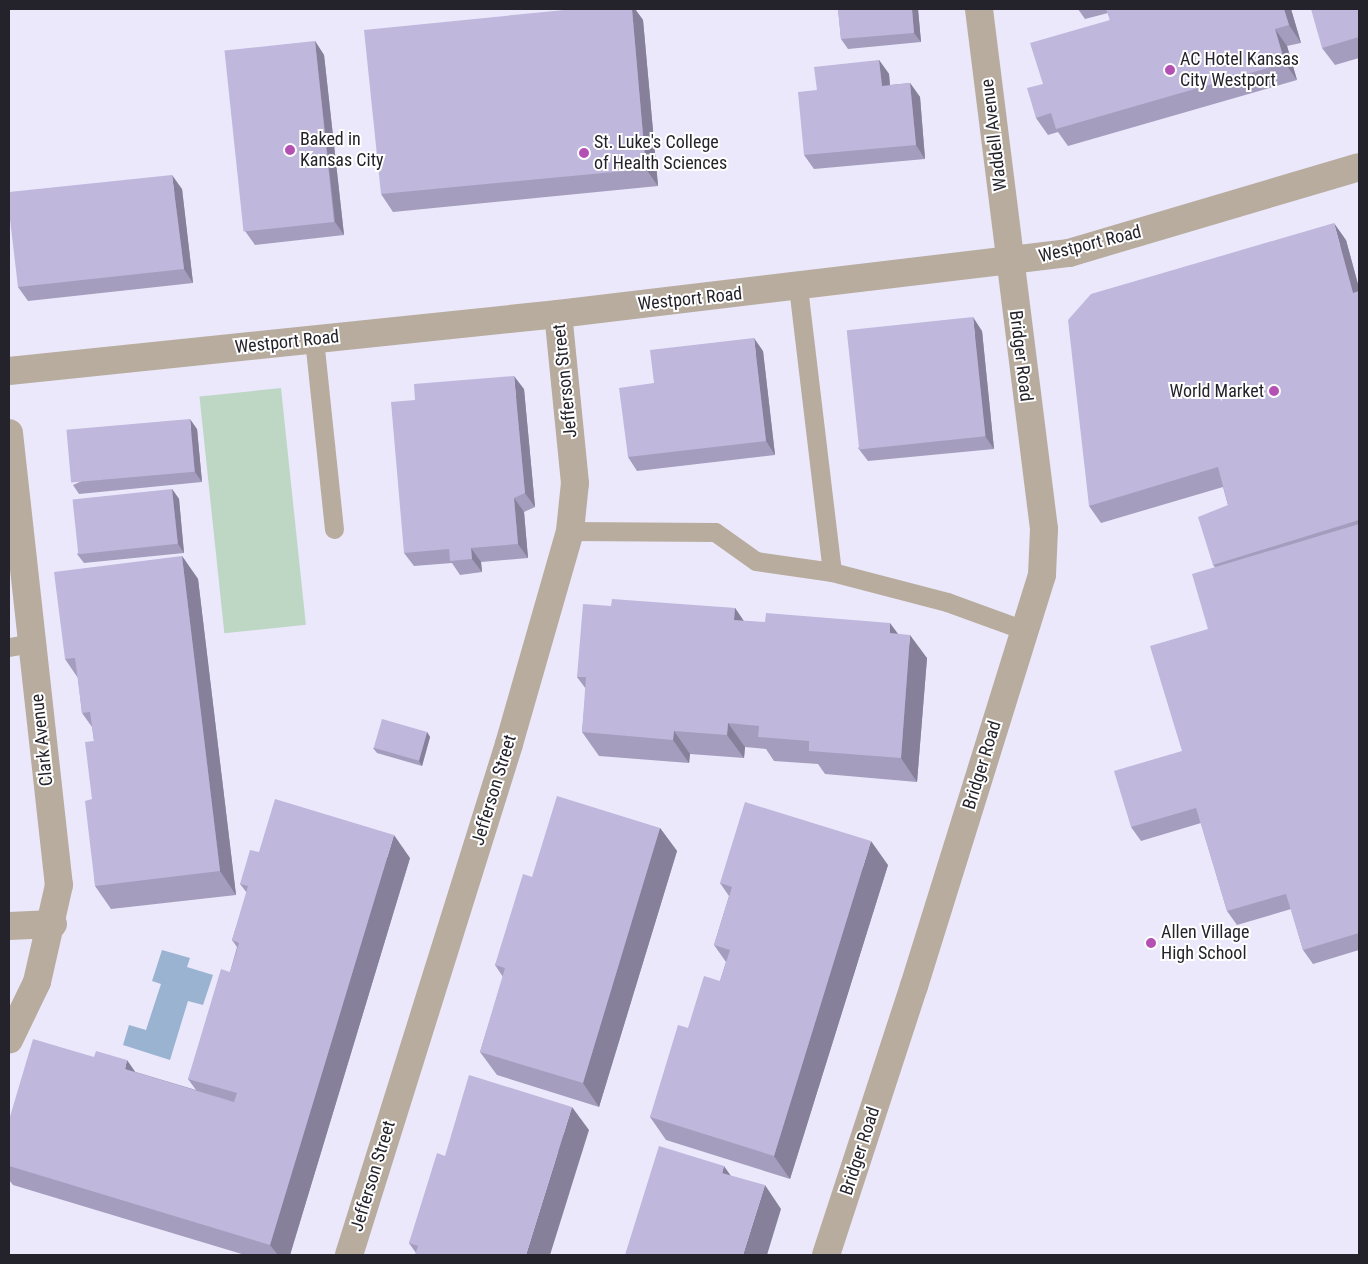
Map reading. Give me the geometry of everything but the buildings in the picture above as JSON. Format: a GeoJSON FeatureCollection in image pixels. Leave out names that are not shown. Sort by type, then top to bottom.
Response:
{"type":"FeatureCollection","features":[{"type":"Feature","properties":{"kind":"street","name":"Waddell Avenue"},"geometry":{"type":"LineString","coordinates":[[979,9],[1009,262]]}},
{"type":"Feature","properties":{"kind":"street","name":"Westport Road"},"geometry":{"type":"LineString","coordinates":[[9,371],[558,314],[1009,262],[1069,253],[1359,167]]}},
{"type":"Feature","properties":{"kind":"street","name":"Bridger Road"},"geometry":{"type":"LineString","coordinates":[[826,1255],[914,986],[1042,575],[1044,528],[1009,262]]}},
{"type":"Feature","properties":{"kind":"street","name":"Jefferson Street"},"geometry":{"type":"LineString","coordinates":[[349,1255],[509,744],[570,531],[575,483],[558,314]]}},
{"type":"Feature","properties":{"kind":"street","name":"Clark Avenue"},"geometry":{"type":"LineString","coordinates":[[9,433],[20,645],[59,885],[52,924],[37,982],[11,1030]]}},
{"type":"Feature","properties":{"kind":"street"},"geometry":{"type":"LineString","coordinates":[[9,926],[52,924]]}},
{"type":"Feature","properties":{"kind":"lane"},"geometry":{"type":"LineString","coordinates":[[798,287],[832,572]]}},
{"type":"Feature","properties":{"kind":"lane"},"geometry":{"type":"LineString","coordinates":[[314,339],[334,529]]}},
{"type":"Feature","properties":{"kind":"lane"},"geometry":{"type":"LineString","coordinates":[[570,531],[715,532],[756,562],[832,572],[947,602],[1024,630]]}},
{"type":"Feature","properties":{"kind":"green space"},"geometry":{"type":"Polygon","coordinates":[[[281,388],[306,625],[224,633],[199,397],[281,388]]]}},
{"type":"Feature","properties":{"kind":"water"},"geometry":{"type":"Polygon","coordinates":[[[162,950],[190,958],[187,967],[213,975],[203,1005],[188,1001],[170,1060],[123,1045],[129,1025],[146,1030],[161,984],[152,981],[162,950]]]}},
{"type":"Feature","properties":{"kind":"place","name":"AC Hotel Kansas City Westport"},"geometry":{"type":"Point","coordinates":[1170,70]}},
{"type":"Feature","properties":{"kind":"place","name":"Baked in Kansas City"},"geometry":{"type":"Point","coordinates":[290,150]}},
{"type":"Feature","properties":{"kind":"place","name":"St. Luke's College of Health Sciences"},"geometry":{"type":"Point","coordinates":[584,153]}},
{"type":"Feature","properties":{"kind":"place","name":"World Market"},"geometry":{"type":"Point","coordinates":[1274,391]}},
{"type":"Feature","properties":{"kind":"place","name":"Allen Village High School"},"geometry":{"type":"Point","coordinates":[1151,943]}}]}
